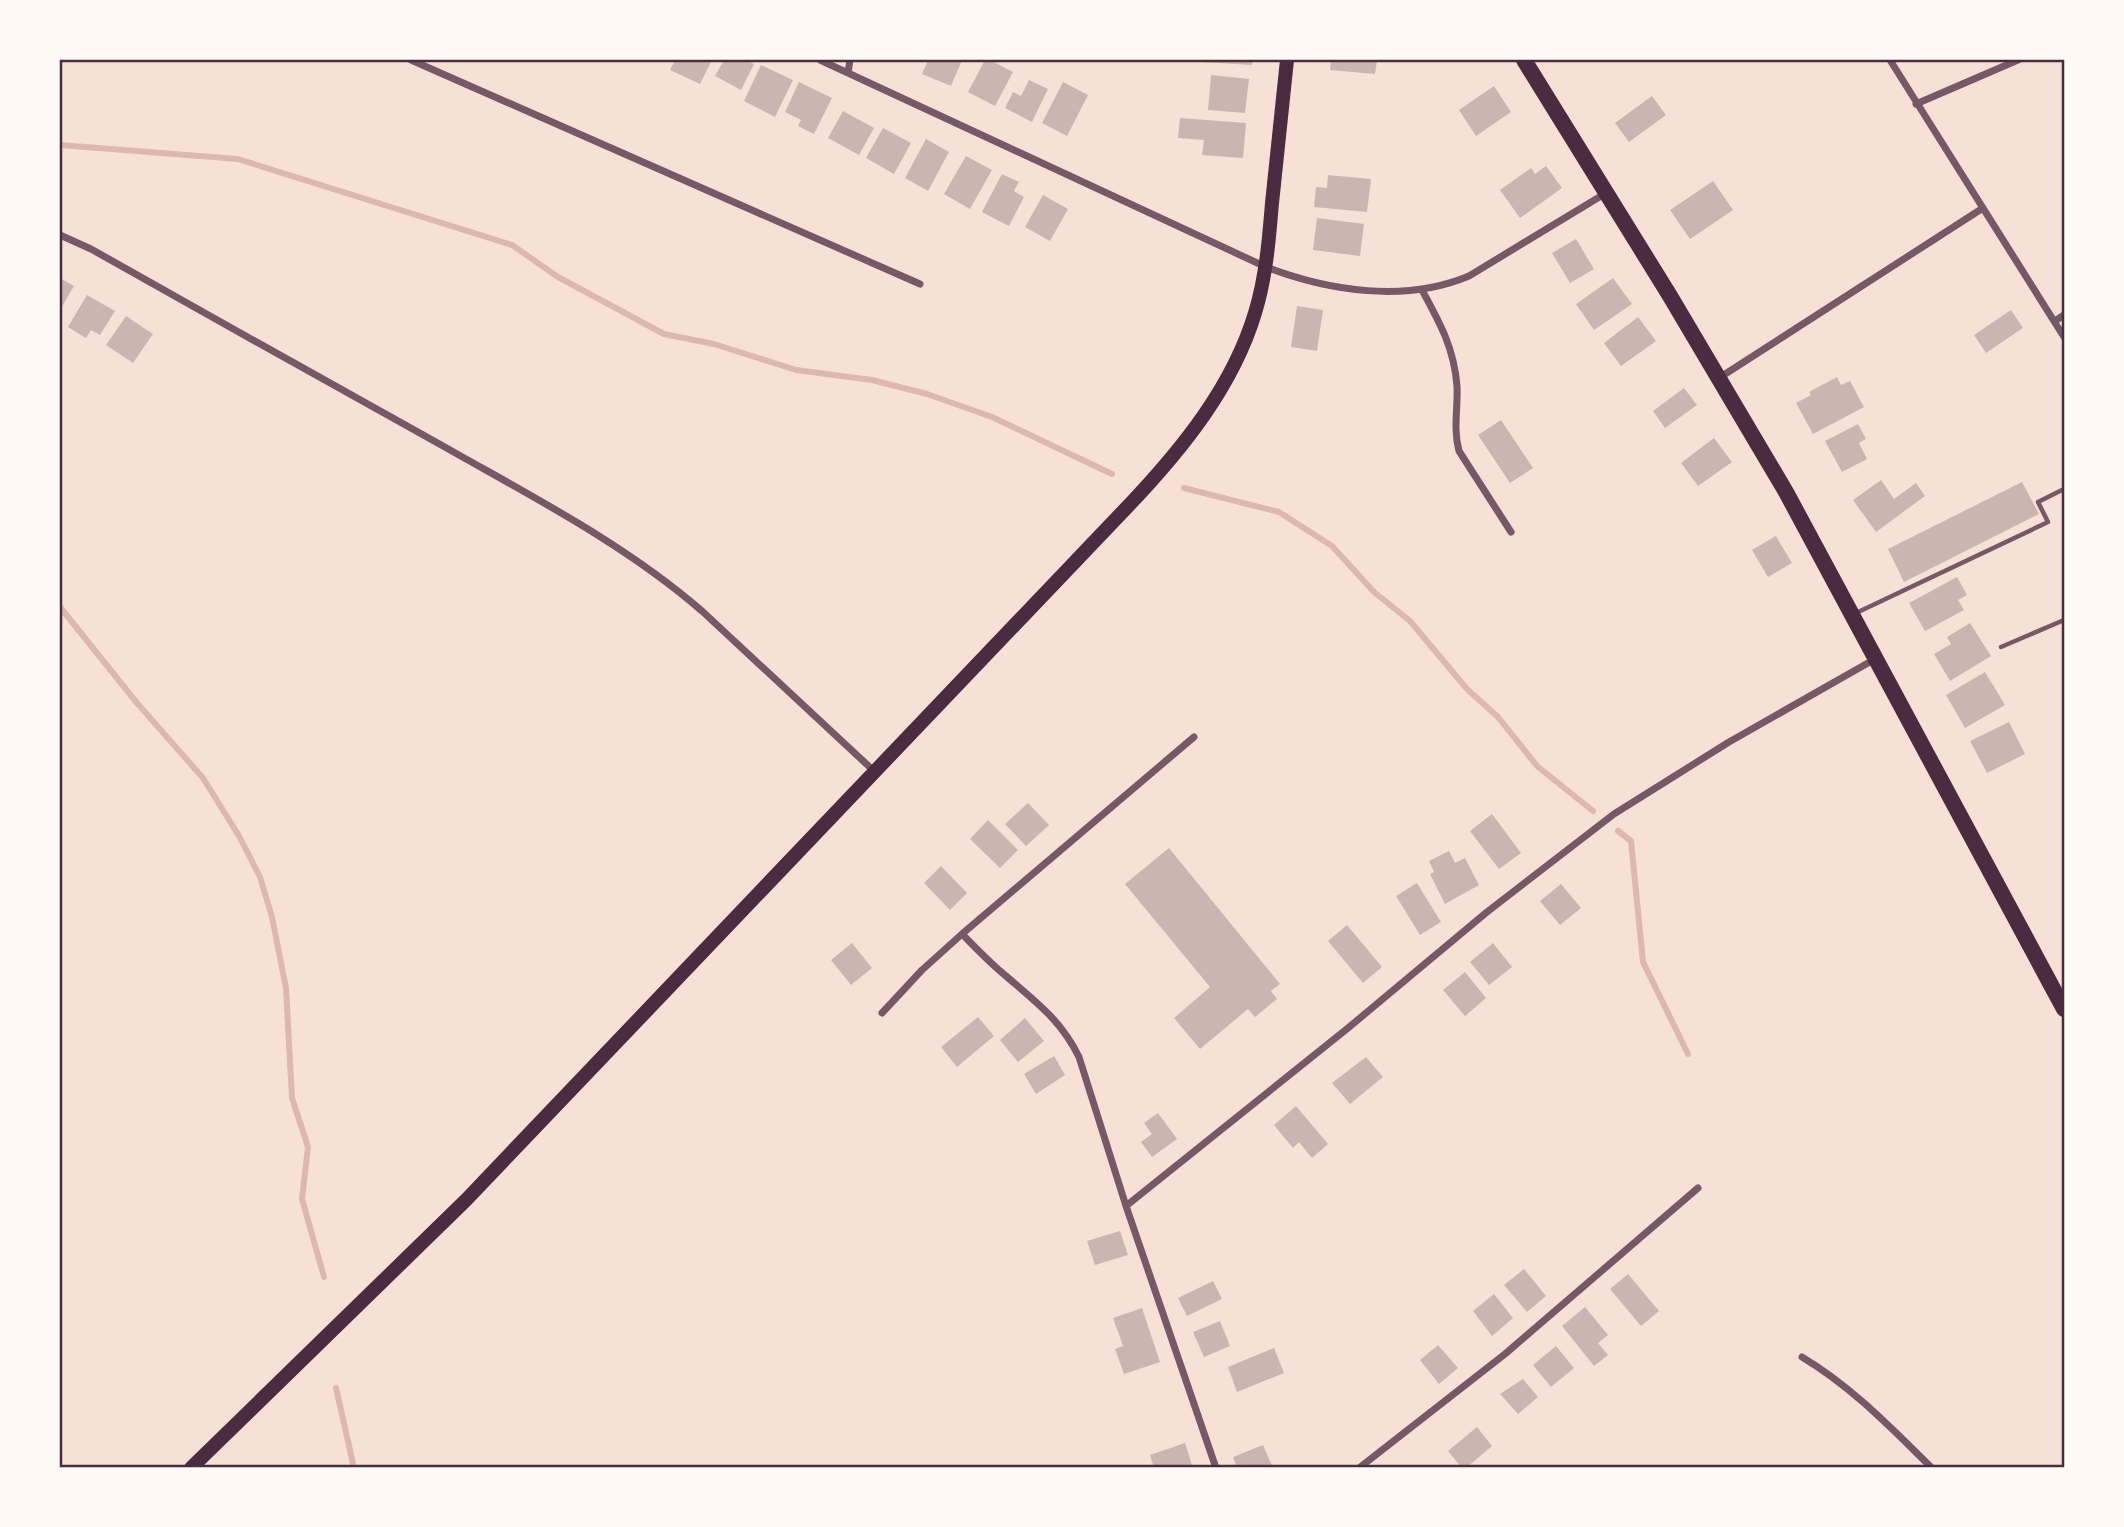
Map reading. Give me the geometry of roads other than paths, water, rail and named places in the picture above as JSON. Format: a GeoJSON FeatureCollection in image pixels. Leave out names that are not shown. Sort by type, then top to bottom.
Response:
{"type":"FeatureCollection","features":[{"type":"Feature","properties":{"kind":"main road"},"geometry":{"type":"LineString","coordinates":[[191,1468],[466,1200],[1154,478],[1188,437],[1228,378],[1255,313],[1266,267],[1287,60]]}},
{"type":"Feature","properties":{"kind":"main road"},"geometry":{"type":"LineString","coordinates":[[1524,60],[1786,492],[2064,1009]]}},
{"type":"Feature","properties":{"kind":"street"},"geometry":{"type":"LineString","coordinates":[[411,60],[920,285]]}},
{"type":"Feature","properties":{"kind":"street"},"geometry":{"type":"LineString","coordinates":[[820,60],[1266,267],[1343,288],[1422,290],[1451,284],[1469,276],[1607,193]]}},
{"type":"Feature","properties":{"kind":"street"},"geometry":{"type":"LineString","coordinates":[[848,73],[850,60]]}},
{"type":"Feature","properties":{"kind":"street"},"geometry":{"type":"LineString","coordinates":[[1890,60],[2064,337]]}},
{"type":"Feature","properties":{"kind":"street"},"geometry":{"type":"LineString","coordinates":[[1916,104],[2018,60]]}},
{"type":"Feature","properties":{"kind":"street"},"geometry":{"type":"LineString","coordinates":[[1718,378],[1983,208]]}},
{"type":"Feature","properties":{"kind":"street"},"geometry":{"type":"LineString","coordinates":[[60,235],[91,249],[493,475],[627,555],[702,611],[874,772]]}},
{"type":"Feature","properties":{"kind":"street"},"geometry":{"type":"LineString","coordinates":[[1422,290],[1448,337],[1455,362],[1455,436],[1459,451],[1511,532]]}},
{"type":"Feature","properties":{"kind":"street"},"geometry":{"type":"LineString","coordinates":[[2055,321],[2064,316]]}},
{"type":"Feature","properties":{"kind":"street"},"geometry":{"type":"LineString","coordinates":[[1126,1206],[1348,1028],[1487,912],[1614,814],[1729,742],[1876,658]]}},
{"type":"Feature","properties":{"kind":"street"},"geometry":{"type":"LineString","coordinates":[[882,1013],[922,970],[962,934],[1194,737]]}},
{"type":"Feature","properties":{"kind":"street"},"geometry":{"type":"LineString","coordinates":[[962,934],[1055,1018],[1069,1036],[1079,1056],[1126,1206],[1216,1468]]}},
{"type":"Feature","properties":{"kind":"street"},"geometry":{"type":"LineString","coordinates":[[1359,1468],[1505,1354],[1698,1188]]}},
{"type":"Feature","properties":{"kind":"street"},"geometry":{"type":"LineString","coordinates":[[1802,1357],[1832,1374],[1857,1394],[1932,1468]]}},
{"type":"Feature","properties":{"kind":"lane"},"geometry":{"type":"LineString","coordinates":[[1852,615],[2048,522],[2038,502],[2064,489]]}},
{"type":"Feature","properties":{"kind":"lane"},"geometry":{"type":"LineString","coordinates":[[2001,647],[2064,620]]}},
{"type":"Feature","properties":{"kind":"waterway"},"geometry":{"type":"LineString","coordinates":[[60,145],[238,159],[512,245],[558,277],[664,334],[714,344],[796,370],[872,380],[927,394],[992,417],[1112,474]]}},
{"type":"Feature","properties":{"kind":"waterway"},"geometry":{"type":"LineString","coordinates":[[1184,488],[1279,512],[1332,546],[1374,592],[1410,621],[1467,689],[1498,717],[1537,766],[1593,811]]}},
{"type":"Feature","properties":{"kind":"waterway"},"geometry":{"type":"LineString","coordinates":[[60,607],[137,703],[203,778],[239,836],[260,877],[272,917],[286,988],[292,1098],[308,1147],[302,1199],[324,1277]]}},
{"type":"Feature","properties":{"kind":"waterway"},"geometry":{"type":"LineString","coordinates":[[1618,831],[1631,841],[1643,962],[1688,1054]]}},
{"type":"Feature","properties":{"kind":"waterway"},"geometry":{"type":"LineString","coordinates":[[336,1388],[354,1468]]}}]}
